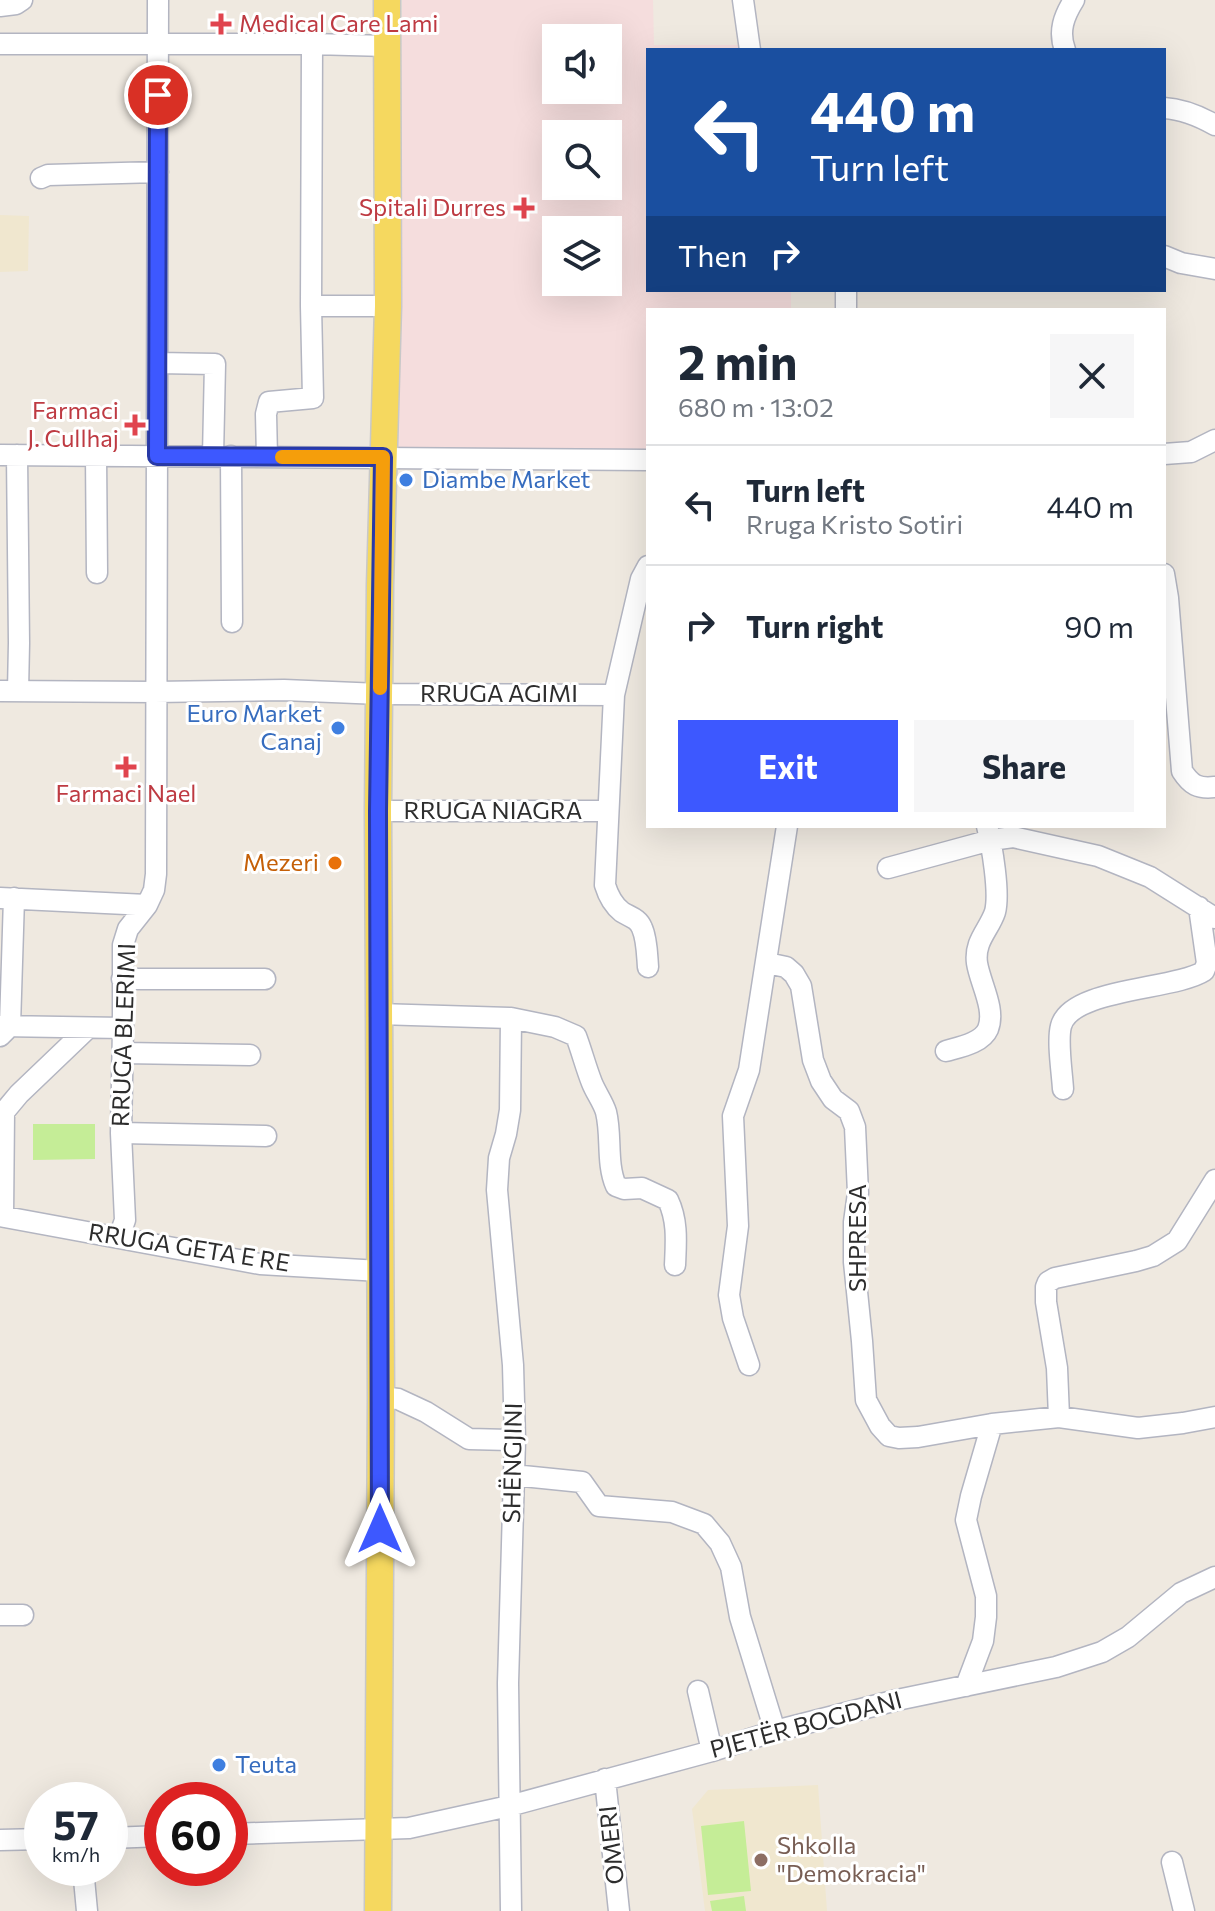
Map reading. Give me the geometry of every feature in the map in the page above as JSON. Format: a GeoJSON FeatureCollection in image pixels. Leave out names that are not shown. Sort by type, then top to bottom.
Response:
{"type":"FeatureCollection","features":[{"type":"Feature","properties":{"kind":"main road"},"geometry":{"type":"LineString","coordinates":[[378,1911],[381,1397],[378,811],[388,306],[387,0]]}},
{"type":"Feature","properties":{"kind":"street"},"geometry":{"type":"LineString","coordinates":[[0,6],[22,0]]}},
{"type":"Feature","properties":{"kind":"street","name":"RRUGA BLERIMI"},"geometry":{"type":"LineString","coordinates":[[119,1237],[125,1220],[121,1133],[123,945],[128,929],[147,905],[154,890],[156,874],[158,0]]}},
{"type":"Feature","properties":{"kind":"street"},"geometry":{"type":"LineString","coordinates":[[743,0],[750,48]]}},
{"type":"Feature","properties":{"kind":"street"},"geometry":{"type":"LineString","coordinates":[[1064,48],[1062,28],[1074,0]]}},
{"type":"Feature","properties":{"kind":"street"},"geometry":{"type":"LineString","coordinates":[[0,44],[387,46]]}},
{"type":"Feature","properties":{"kind":"street"},"geometry":{"type":"LineString","coordinates":[[267,457],[266,414],[269,402],[313,398],[312,44]]}},
{"type":"Feature","properties":{"kind":"street"},"geometry":{"type":"LineString","coordinates":[[1166,108],[1178,109],[1215,125]]}},
{"type":"Feature","properties":{"kind":"street"},"geometry":{"type":"LineString","coordinates":[[41,178],[48,175],[158,172]]}},
{"type":"Feature","properties":{"kind":"street"},"geometry":{"type":"LineString","coordinates":[[1166,257],[1215,269]]}},
{"type":"Feature","properties":{"kind":"street"},"geometry":{"type":"LineString","coordinates":[[311,306],[388,306]]}},
{"type":"Feature","properties":{"kind":"street"},"geometry":{"type":"LineString","coordinates":[[158,363],[215,364],[232,622]]}},
{"type":"Feature","properties":{"kind":"street"},"geometry":{"type":"LineString","coordinates":[[1191,452],[1215,440]]}},
{"type":"Feature","properties":{"kind":"street"},"geometry":{"type":"LineString","coordinates":[[1166,454],[1191,452],[1215,459]]}},
{"type":"Feature","properties":{"kind":"street"},"geometry":{"type":"LineString","coordinates":[[9,691],[9,455],[646,460]]}},
{"type":"Feature","properties":{"kind":"street"},"geometry":{"type":"LineString","coordinates":[[96,455],[97,573]]}},
{"type":"Feature","properties":{"kind":"street"},"geometry":{"type":"LineString","coordinates":[[646,570],[641,579],[614,695],[605,885],[609,898],[642,926],[648,967]]}},
{"type":"Feature","properties":{"kind":"street"},"geometry":{"type":"LineString","coordinates":[[1166,586],[1182,771],[1189,781],[1200,788],[1215,787]]}},
{"type":"Feature","properties":{"kind":"street","name":"RRUGA AGIMI"},"geometry":{"type":"LineString","coordinates":[[9,691],[284,690],[380,694],[614,695]]}},
{"type":"Feature","properties":{"kind":"street","name":"RRUGA NIAGRA"},"geometry":{"type":"LineString","coordinates":[[378,811],[608,811]]}},
{"type":"Feature","properties":{"kind":"street"},"geometry":{"type":"LineString","coordinates":[[749,1365],[733,1318],[729,1295],[738,1226],[733,1116],[749,1070],[787,828]]}},
{"type":"Feature","properties":{"kind":"street"},"geometry":{"type":"LineString","coordinates":[[946,1051],[976,1041],[985,1035],[990,1025],[977,964],[977,948],[994,914],[996,900],[989,833]]}},
{"type":"Feature","properties":{"kind":"street"},"geometry":{"type":"LineString","coordinates":[[888,868],[989,833],[1098,856],[1150,877],[1207,913],[1207,963],[1204,971],[1184,979],[1112,993],[1066,1016],[1060,1034],[1063,1089]]}},
{"type":"Feature","properties":{"kind":"street"},"geometry":{"type":"LineString","coordinates":[[123,1028],[3,1029],[7,898],[147,905]]}},
{"type":"Feature","properties":{"kind":"street","name":"SHPRESA"},"geometry":{"type":"LineString","coordinates":[[767,963],[786,967],[801,986],[813,1060],[821,1081],[833,1099],[849,1111],[855,1127],[858,1193],[854,1262],[866,1400],[889,1436],[918,1437],[992,1424],[1059,1417],[1138,1428],[1215,1417]]}},
{"type":"Feature","properties":{"kind":"street"},"geometry":{"type":"LineString","coordinates":[[122,979],[265,979]]}},
{"type":"Feature","properties":{"kind":"street"},"geometry":{"type":"LineString","coordinates":[[378,1014],[511,1018],[555,1027],[576,1036],[592,1083],[605,1109],[610,1136],[611,1176],[616,1186],[642,1188],[668,1200],[674,1213],[677,1235],[675,1265]]}},
{"type":"Feature","properties":{"kind":"street","name":"SHËNGJINI"},"geometry":{"type":"LineString","coordinates":[[511,1018],[510,1110],[499,1158],[497,1190],[513,1365],[515,1440],[508,1683],[511,1911]]}},
{"type":"Feature","properties":{"kind":"street"},"geometry":{"type":"LineString","coordinates":[[1,1216],[4,1112],[88,1028]]}},
{"type":"Feature","properties":{"kind":"street"},"geometry":{"type":"LineString","coordinates":[[123,1053],[250,1055]]}},
{"type":"Feature","properties":{"kind":"street"},"geometry":{"type":"LineString","coordinates":[[121,1133],[266,1136]]}},
{"type":"Feature","properties":{"kind":"street"},"geometry":{"type":"LineString","coordinates":[[1059,1417],[1057,1368],[1046,1302],[1048,1282],[1153,1256],[1177,1241],[1215,1180]]}},
{"type":"Feature","properties":{"kind":"street","name":"RRUGA GETA E RE"},"geometry":{"type":"LineString","coordinates":[[1,1216],[260,1264],[380,1271]]}},
{"type":"Feature","properties":{"kind":"street"},"geometry":{"type":"LineString","coordinates":[[381,1397],[398,1399],[426,1412],[469,1439],[515,1440]]}},
{"type":"Feature","properties":{"kind":"street"},"geometry":{"type":"LineString","coordinates":[[966,1686],[983,1641],[986,1617],[986,1596],[966,1520],[992,1424]]}},
{"type":"Feature","properties":{"kind":"street"},"geometry":{"type":"LineString","coordinates":[[513,1475],[582,1482],[599,1506],[672,1512],[704,1524],[720,1543],[731,1567],[740,1617],[775,1731]]}},
{"type":"Feature","properties":{"kind":"street","name":"PJETËR BOGDANI"},"geometry":{"type":"LineString","coordinates":[[248,1834],[409,1828],[509,1806],[897,1700],[1056,1667],[1102,1652],[1128,1637],[1181,1593],[1215,1577]]}},
{"type":"Feature","properties":{"kind":"street"},"geometry":{"type":"LineString","coordinates":[[0,1615],[23,1615]]}},
{"type":"Feature","properties":{"kind":"street"},"geometry":{"type":"LineString","coordinates":[[698,1691],[712,1751]]}},
{"type":"Feature","properties":{"kind":"street","name":"OMERI"},"geometry":{"type":"LineString","coordinates":[[605,1779],[619,1911]]}},
{"type":"Feature","properties":{"kind":"street"},"geometry":{"type":"LineString","coordinates":[[0,1840],[24,1839]]}},
{"type":"Feature","properties":{"kind":"street"},"geometry":{"type":"LineString","coordinates":[[1172,1862],[1184,1911]]}},
{"type":"Feature","properties":{"kind":"street"},"geometry":{"type":"LineString","coordinates":[[85,1886],[87,1911]]}},
{"type":"Feature","properties":{"kind":"shaded area","name":"Spitali Durres"},"geometry":{"type":"Polygon","coordinates":[[[402,0],[653,0],[654,45],[741,45],[741,48],[646,48],[646,292],[791,292],[791,308],[646,308],[646,451],[396,450],[402,0]]]}},
{"type":"Feature","properties":{"kind":"shaded area"},"geometry":{"type":"Polygon","coordinates":[[[0,215],[29,216],[28,271],[0,272],[0,215]]]}},
{"type":"Feature","properties":{"kind":"shaded area","name":"Shkolla \"Demokracia\""},"geometry":{"type":"Polygon","coordinates":[[[818,1785],[827,1911],[705,1911],[692,1809],[708,1790],[818,1785]]]}},
{"type":"Feature","properties":{"kind":"green space"},"geometry":{"type":"Polygon","coordinates":[[[33,1124],[95,1124],[95,1159],[33,1160],[33,1124]]]}},
{"type":"Feature","properties":{"kind":"green space"},"geometry":{"type":"Polygon","coordinates":[[[744,1821],[751,1891],[708,1895],[701,1826],[744,1821]]]}},
{"type":"Feature","properties":{"kind":"green space"},"geometry":{"type":"Polygon","coordinates":[[[744,1896],[746,1911],[712,1911],[710,1901],[744,1896]]]}},
{"type":"Feature","properties":{"kind":"slow traffic"},"geometry":{"type":"LineString","coordinates":[[282,457],[383,457],[380,688]]}},
{"type":"Feature","properties":{"kind":"place","name":"Medical Care Lami"},"geometry":{"type":"Point","coordinates":[221,24]}},
{"type":"Feature","properties":{"kind":"place","name":"Spitali Durres"},"geometry":{"type":"Point","coordinates":[524,208]}},
{"type":"Feature","properties":{"kind":"place","name":"Farmaci J. Cullhaj"},"geometry":{"type":"Point","coordinates":[135,425]}},
{"type":"Feature","properties":{"kind":"place","name":"Diambe Market"},"geometry":{"type":"Point","coordinates":[406,480]}},
{"type":"Feature","properties":{"kind":"place","name":"Euro Market Canaj"},"geometry":{"type":"Point","coordinates":[338,728]}},
{"type":"Feature","properties":{"kind":"place","name":"Farmaci Nael"},"geometry":{"type":"Point","coordinates":[126,767]}},
{"type":"Feature","properties":{"kind":"place","name":"Mezeri"},"geometry":{"type":"Point","coordinates":[335,863]}},
{"type":"Feature","properties":{"kind":"place","name":"Teuta"},"geometry":{"type":"Point","coordinates":[219,1765]}},
{"type":"Feature","properties":{"kind":"place","name":"Shkolla \"Demokracia\""},"geometry":{"type":"Point","coordinates":[761,1860]}},
{"type":"Feature","properties":{"kind":"route"},"geometry":{"type":"LineString","coordinates":[[158,95],[157,456],[383,457],[378,811],[380,1529]]}}]}
